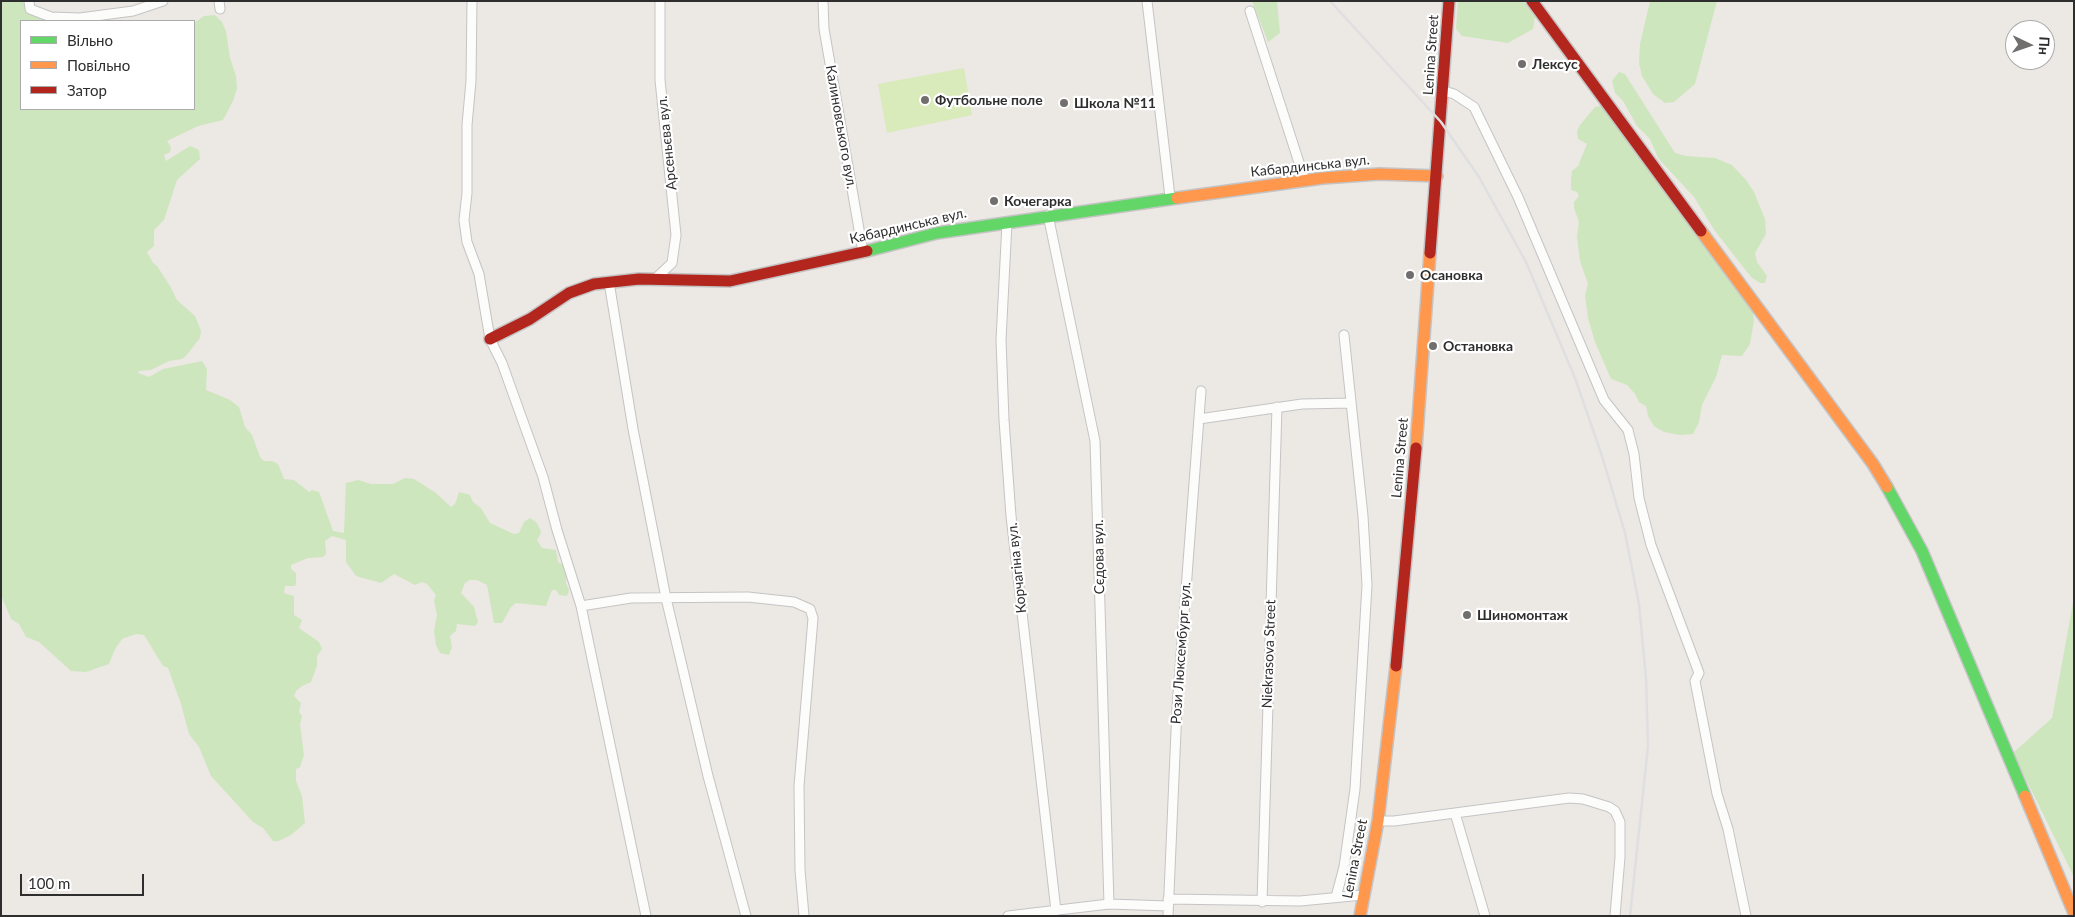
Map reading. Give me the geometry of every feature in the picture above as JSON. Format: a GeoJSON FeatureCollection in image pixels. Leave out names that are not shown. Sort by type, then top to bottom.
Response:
{"type":"FeatureCollection","features":[{"type":"Feature","properties":{"kind":"main road","name":"Lenina Street"},"geometry":{"type":"LineString","coordinates":[[1360,916],[1378,821],[1390,726],[1415,463],[1444,91],[1449,1]]}},
{"type":"Feature","properties":{"kind":"main road"},"geometry":{"type":"LineString","coordinates":[[1532,1],[1873,464],[1901,511],[1925,559],[2074,913]]}},
{"type":"Feature","properties":{"kind":"main road","name":"Кабардинська вул."},"geometry":{"type":"LineString","coordinates":[[490,339],[530,319],[580,288],[609,282],[656,278],[676,281],[730,281],[863,252],[937,233],[1048,215],[1170,197],[1305,181],[1379,174],[1437,176]]}},
{"type":"Feature","properties":{"kind":"street"},"geometry":{"type":"LineString","coordinates":[[29,1],[30,9],[51,17],[80,18],[134,12],[163,1]]}},
{"type":"Feature","properties":{"kind":"street"},"geometry":{"type":"LineString","coordinates":[[472,1],[471,80],[467,125],[467,192],[464,220],[466,242],[479,274],[490,339],[502,363],[543,477],[557,530],[581,606],[646,916]]}},
{"type":"Feature","properties":{"kind":"street","name":"Арсеньєва вул."},"geometry":{"type":"LineString","coordinates":[[656,278],[672,263],[676,234],[660,80],[660,1]]}},
{"type":"Feature","properties":{"kind":"street","name":"Калиновського вул."},"geometry":{"type":"LineString","coordinates":[[823,1],[824,29],[863,252]]}},
{"type":"Feature","properties":{"kind":"street"},"geometry":{"type":"LineString","coordinates":[[1147,1],[1170,197]]}},
{"type":"Feature","properties":{"kind":"street"},"geometry":{"type":"LineString","coordinates":[[1250,11],[1305,181]]}},
{"type":"Feature","properties":{"kind":"street"},"geometry":{"type":"LineString","coordinates":[[1444,91],[1454,94],[1474,107],[1518,197],[1604,400],[1628,430],[1634,454],[1639,498],[1651,545],[1699,673],[1695,681],[1717,794],[1728,829],[1746,916]]}},
{"type":"Feature","properties":{"kind":"street","name":"Сєдова вул."},"geometry":{"type":"LineString","coordinates":[[1048,215],[1095,441],[1105,904],[1103,916]]}},
{"type":"Feature","properties":{"kind":"street","name":"Корчагіна вул."},"geometry":{"type":"LineString","coordinates":[[1007,223],[1001,340],[1004,430],[1013,535],[1056,911]]}},
{"type":"Feature","properties":{"kind":"street"},"geometry":{"type":"LineString","coordinates":[[609,282],[633,429],[666,598],[708,776],[746,916]]}},
{"type":"Feature","properties":{"kind":"street"},"geometry":{"type":"LineString","coordinates":[[1336,897],[1344,867],[1355,789],[1367,585],[1366,550],[1344,335]]}},
{"type":"Feature","properties":{"kind":"street","name":"Рози Люксембург вул."},"geometry":{"type":"LineString","coordinates":[[1168,916],[1177,708],[1201,391]]}},
{"type":"Feature","properties":{"kind":"street"},"geometry":{"type":"LineString","coordinates":[[1199,419],[1302,404],[1351,403]]}},
{"type":"Feature","properties":{"kind":"street","name":"Niekrasova Street"},"geometry":{"type":"LineString","coordinates":[[1262,902],[1277,407]]}},
{"type":"Feature","properties":{"kind":"street"},"geometry":{"type":"LineString","coordinates":[[581,606],[631,598],[748,597],[794,602],[810,609],[813,618],[799,786],[800,870],[804,916]]}},
{"type":"Feature","properties":{"kind":"street"},"geometry":{"type":"LineString","coordinates":[[1378,821],[1394,821],[1570,798],[1600,804],[1616,811],[1620,822],[1621,837],[1615,916]]}},
{"type":"Feature","properties":{"kind":"street"},"geometry":{"type":"LineString","coordinates":[[1455,812],[1485,916]]}},
{"type":"Feature","properties":{"kind":"street"},"geometry":{"type":"LineString","coordinates":[[1008,916],[1056,911],[1069,913],[1105,904],[1262,902],[1363,895]]}},
{"type":"Feature","properties":{"kind":"green space"},"geometry":{"type":"Polygon","coordinates":[[[1,1],[32,1],[30,12],[79,20],[20,20],[20,110],[195,110],[195,22],[204,16],[215,15],[222,22],[226,31],[237,88],[233,101],[223,120],[198,126],[167,141],[171,147],[170,152],[164,155],[166,161],[190,146],[199,150],[200,159],[177,180],[164,220],[154,230],[154,246],[147,252],[177,300],[195,316],[201,331],[200,338],[182,359],[169,361],[151,370],[139,371],[138,373],[149,377],[163,369],[202,361],[207,369],[206,390],[230,400],[239,407],[245,427],[252,435],[260,457],[264,461],[272,461],[278,464],[284,479],[294,480],[309,492],[312,490],[319,492],[333,531],[344,533],[346,483],[358,480],[371,484],[393,484],[405,478],[414,479],[436,493],[451,507],[455,504],[459,492],[470,495],[473,502],[481,508],[490,523],[514,534],[519,533],[524,522],[530,518],[536,522],[540,529],[541,533],[537,540],[542,548],[556,550],[558,562],[565,566],[567,570],[566,583],[569,590],[567,596],[559,595],[556,590],[552,590],[546,606],[516,603],[511,607],[502,623],[494,623],[487,585],[477,580],[470,580],[465,583],[461,593],[474,607],[478,622],[475,626],[457,624],[456,631],[450,636],[452,647],[449,655],[440,653],[436,645],[434,631],[437,615],[434,600],[436,595],[427,584],[422,582],[415,585],[394,574],[381,583],[356,576],[346,562],[346,540],[332,536],[325,541],[326,554],[323,557],[308,558],[291,565],[291,569],[296,573],[296,584],[295,586],[285,586],[284,593],[294,596],[294,615],[302,620],[299,628],[319,642],[322,649],[317,656],[317,666],[311,682],[302,686],[296,691],[294,696],[301,703],[299,712],[302,716],[300,725],[304,755],[300,767],[296,769],[296,781],[302,796],[305,823],[291,835],[279,841],[273,841],[263,828],[253,822],[211,776],[199,747],[189,734],[168,668],[163,666],[144,635],[136,634],[122,639],[115,649],[109,664],[86,672],[71,671],[39,642],[26,637],[19,624],[11,619],[1,595],[1,1]]]}},
{"type":"Feature","properties":{"kind":"green space"},"geometry":{"type":"Polygon","coordinates":[[[1252,1],[1277,1],[1280,33],[1268,42],[1252,1]]]}},
{"type":"Feature","properties":{"kind":"green space"},"geometry":{"type":"Polygon","coordinates":[[[1458,1],[1523,1],[1535,17],[1533,29],[1508,43],[1462,36],[1456,29],[1458,1]]]}},
{"type":"Feature","properties":{"kind":"green space"},"geometry":{"type":"Polygon","coordinates":[[[1650,1],[1717,1],[1695,84],[1674,102],[1665,103],[1653,94],[1642,76],[1639,63],[1640,44],[1650,1]]]}},
{"type":"Feature","properties":{"kind":"green space","name":"Футбольне поле"},"geometry":{"type":"Polygon","coordinates":[[[964,68],[972,115],[887,133],[878,84],[964,68]]]}},
{"type":"Feature","properties":{"kind":"green space"},"geometry":{"type":"Polygon","coordinates":[[[1619,72],[1625,74],[1675,153],[1686,156],[1715,158],[1732,165],[1746,180],[1754,192],[1765,219],[1766,234],[1755,253],[1757,262],[1767,276],[1765,283],[1760,283],[1751,277],[1715,231],[1694,197],[1658,158],[1650,139],[1637,126],[1623,101],[1615,93],[1612,81],[1619,72]]]}},
{"type":"Feature","properties":{"kind":"green space"},"geometry":{"type":"Polygon","coordinates":[[[1605,105],[1752,304],[1754,320],[1750,344],[1742,356],[1722,355],[1716,377],[1702,405],[1699,422],[1693,434],[1680,435],[1664,432],[1654,426],[1648,416],[1646,406],[1639,402],[1627,385],[1611,379],[1595,342],[1588,318],[1585,296],[1588,284],[1580,261],[1577,237],[1579,222],[1574,208],[1574,202],[1579,196],[1577,192],[1571,190],[1571,179],[1572,171],[1578,166],[1587,144],[1578,139],[1577,131],[1595,107],[1605,105]]]}},
{"type":"Feature","properties":{"kind":"green space"},"geometry":{"type":"Polygon","coordinates":[[[2074,597],[2074,877],[2013,753],[2052,718],[2074,597]]]}},
{"type":"Feature","properties":{"kind":"railway"},"geometry":{"type":"LineString","coordinates":[[1330,1],[1441,122],[1479,177],[1526,262],[1575,378],[1602,456],[1625,533],[1639,604],[1646,678],[1648,746],[1630,916]]}},
{"type":"Feature","properties":{"kind":"traffic: fast"},"geometry":{"type":"LineString","coordinates":[[867,251],[937,233],[1177,198]]}},
{"type":"Feature","properties":{"kind":"traffic: fast"},"geometry":{"type":"LineString","coordinates":[[1887,487],[1922,551],[2025,796]]}},
{"type":"Feature","properties":{"kind":"traffic: slow"},"geometry":{"type":"LineString","coordinates":[[1177,198],[1323,178],[1379,174],[1437,176]]}},
{"type":"Feature","properties":{"kind":"traffic: slow"},"geometry":{"type":"LineString","coordinates":[[1701,231],[1873,464],[1887,487]]}},
{"type":"Feature","properties":{"kind":"traffic: slow"},"geometry":{"type":"LineString","coordinates":[[1416,448],[1430,253]]}},
{"type":"Feature","properties":{"kind":"traffic: slow"},"geometry":{"type":"LineString","coordinates":[[1360,916],[1378,821],[1396,666]]}},
{"type":"Feature","properties":{"kind":"traffic: slow"},"geometry":{"type":"LineString","coordinates":[[2025,796],[2074,913]]}},
{"type":"Feature","properties":{"kind":"traffic: jam"},"geometry":{"type":"LineString","coordinates":[[1430,253],[1449,1]]}},
{"type":"Feature","properties":{"kind":"traffic: jam"},"geometry":{"type":"LineString","coordinates":[[1532,1],[1701,231]]}},
{"type":"Feature","properties":{"kind":"traffic: jam"},"geometry":{"type":"LineString","coordinates":[[490,339],[530,319],[569,293],[594,284],[639,279],[730,281],[867,251]]}},
{"type":"Feature","properties":{"kind":"traffic: jam"},"geometry":{"type":"LineString","coordinates":[[1396,666],[1416,448]]}},
{"type":"Feature","properties":{"kind":"place","name":"Лексус"},"geometry":{"type":"Point","coordinates":[1522,64]}},
{"type":"Feature","properties":{"kind":"place","name":"Футбольне поле"},"geometry":{"type":"Point","coordinates":[925,100]}},
{"type":"Feature","properties":{"kind":"place","name":"Школа №11"},"geometry":{"type":"Point","coordinates":[1064,103]}},
{"type":"Feature","properties":{"kind":"place","name":"Кочегарка"},"geometry":{"type":"Point","coordinates":[994,201]}},
{"type":"Feature","properties":{"kind":"place","name":"Осановка"},"geometry":{"type":"Point","coordinates":[1410,275]}},
{"type":"Feature","properties":{"kind":"place","name":"Остановка"},"geometry":{"type":"Point","coordinates":[1433,346]}},
{"type":"Feature","properties":{"kind":"place","name":"Шиномонтаж"},"geometry":{"type":"Point","coordinates":[1467,615]}}]}
